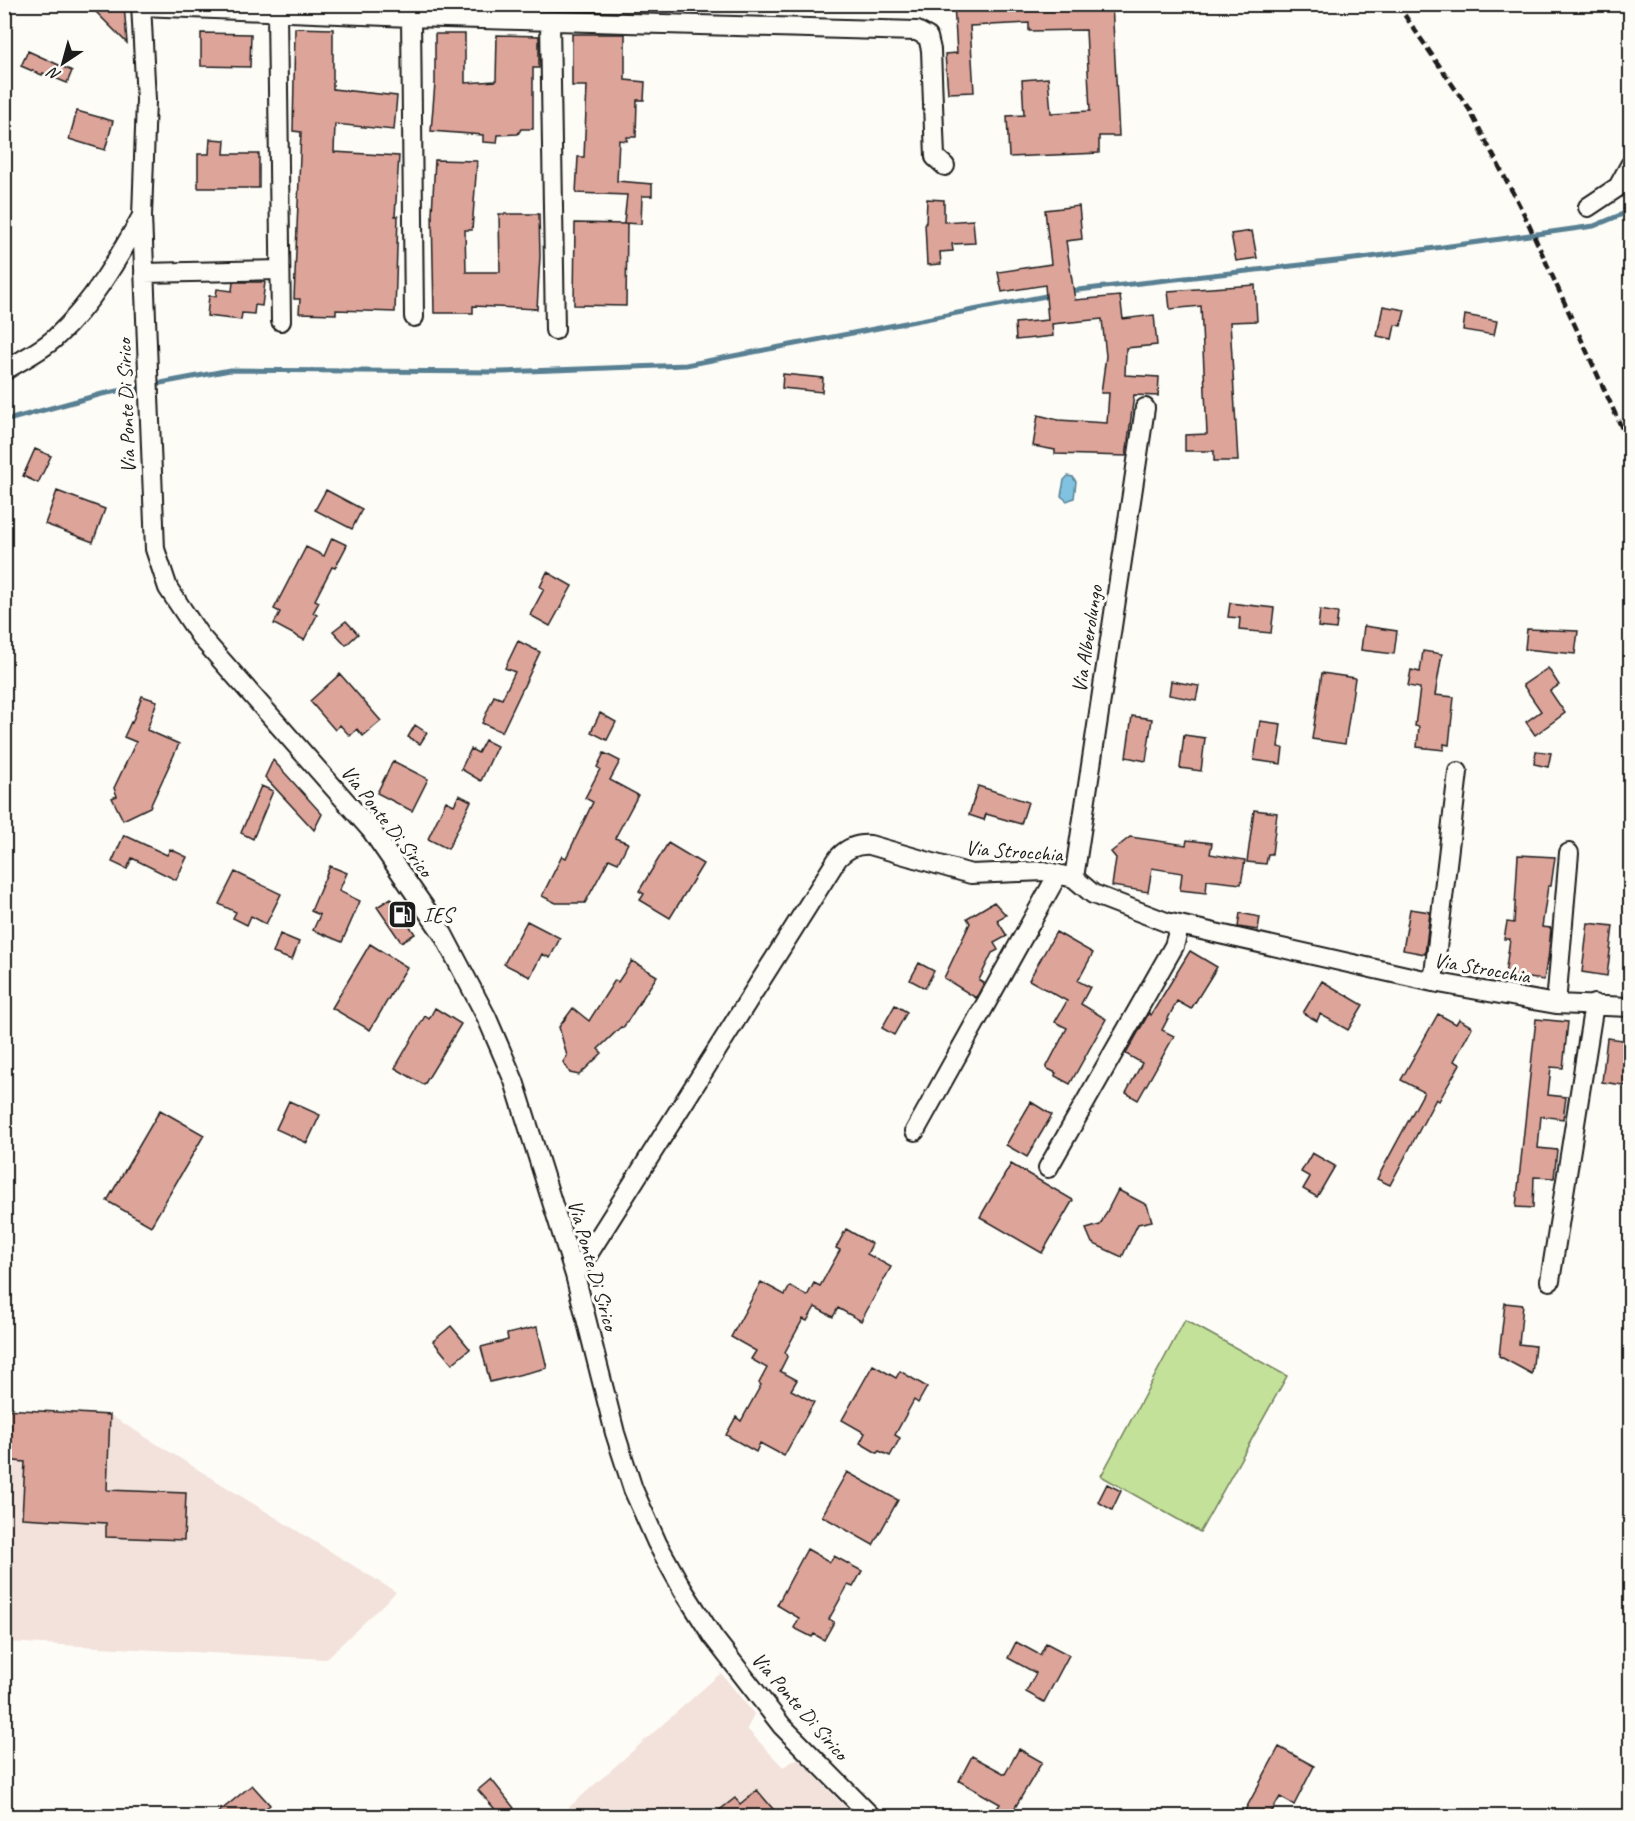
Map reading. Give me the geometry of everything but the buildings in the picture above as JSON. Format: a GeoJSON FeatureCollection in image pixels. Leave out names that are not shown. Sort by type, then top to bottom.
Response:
{"type":"FeatureCollection","features":[{"type":"Feature","properties":{"kind":"street"},"geometry":{"type":"LineString","coordinates":[[141,5],[411,17],[917,31],[928,37],[931,50],[935,157],[945,166]]}},
{"type":"Feature","properties":{"kind":"street","name":"Via Ponte Di Sirico"},"geometry":{"type":"LineString","coordinates":[[141,5],[146,100],[141,216],[155,549],[168,588],[200,636],[370,830],[443,934],[487,1018],[514,1081],[575,1275],[615,1433],[633,1489],[667,1562],[713,1637],[782,1725],[872,1816]]}},
{"type":"Feature","properties":{"kind":"street"},"geometry":{"type":"LineString","coordinates":[[277,12],[281,321]]}},
{"type":"Feature","properties":{"kind":"street"},"geometry":{"type":"LineString","coordinates":[[411,17],[414,316]]}},
{"type":"Feature","properties":{"kind":"street"},"geometry":{"type":"LineString","coordinates":[[550,21],[555,330]]}},
{"type":"Feature","properties":{"kind":"street"},"geometry":{"type":"LineString","coordinates":[[1588,207],[1618,187],[1630,165]]}},
{"type":"Feature","properties":{"kind":"street"},"geometry":{"type":"LineString","coordinates":[[4,371],[54,338],[90,298],[120,255],[141,216]]}},
{"type":"Feature","properties":{"kind":"street"},"geometry":{"type":"LineString","coordinates":[[144,273],[280,270]]}},
{"type":"Feature","properties":{"kind":"street","name":"Via Alberolungo"},"geometry":{"type":"LineString","coordinates":[[1066,876],[1145,408]]}},
{"type":"Feature","properties":{"kind":"street"},"geometry":{"type":"LineString","coordinates":[[1433,982],[1458,772]]}},
{"type":"Feature","properties":{"kind":"street","name":"Via Strocchia"},"geometry":{"type":"LineString","coordinates":[[575,1275],[834,864],[844,852],[856,846],[870,845],[971,874],[1044,871],[1066,876],[1093,894],[1118,905],[1180,925],[1433,982],[1556,1004],[1630,1007]]}},
{"type":"Feature","properties":{"kind":"street"},"geometry":{"type":"LineString","coordinates":[[1556,1004],[1569,853]]}},
{"type":"Feature","properties":{"kind":"street"},"geometry":{"type":"LineString","coordinates":[[915,1131],[1066,876]]}},
{"type":"Feature","properties":{"kind":"street"},"geometry":{"type":"LineString","coordinates":[[1048,1168],[1174,946],[1180,925]]}},
{"type":"Feature","properties":{"kind":"street"},"geometry":{"type":"LineString","coordinates":[[1550,1281],[1594,1004]]}},
{"type":"Feature","properties":{"kind":"shaded area"},"geometry":{"type":"Polygon","coordinates":[[[4,1410],[110,1415],[396,1592],[326,1659],[5,1642],[4,1410]]]}},
{"type":"Feature","properties":{"kind":"shaded area"},"geometry":{"type":"Polygon","coordinates":[[[721,1673],[754,1714],[747,1729],[783,1767],[798,1758],[854,1816],[559,1816],[721,1673]]]}},
{"type":"Feature","properties":{"kind":"green space"},"geometry":{"type":"Polygon","coordinates":[[[1185,1320],[1287,1376],[1200,1532],[1101,1476],[1185,1320]]]}},
{"type":"Feature","properties":{"kind":"water"},"geometry":{"type":"Polygon","coordinates":[[[1068,476],[1073,477],[1076,482],[1074,498],[1067,501],[1061,496],[1064,480],[1068,476]]]}},
{"type":"Feature","properties":{"kind":"waterway"},"geometry":{"type":"LineString","coordinates":[[1069,291],[1363,258],[1594,226],[1630,211]]}},
{"type":"Feature","properties":{"kind":"waterway"},"geometry":{"type":"LineString","coordinates":[[4,421],[102,394],[230,370],[501,372],[686,365],[1051,295]]}},
{"type":"Feature","properties":{"kind":"railway"},"geometry":{"type":"LineString","coordinates":[[1397,4],[1469,109],[1524,214],[1630,446]]}},
{"type":"Feature","properties":{"kind":"place","name":"IES"},"geometry":{"type":"Point","coordinates":[402,915]}}]}
